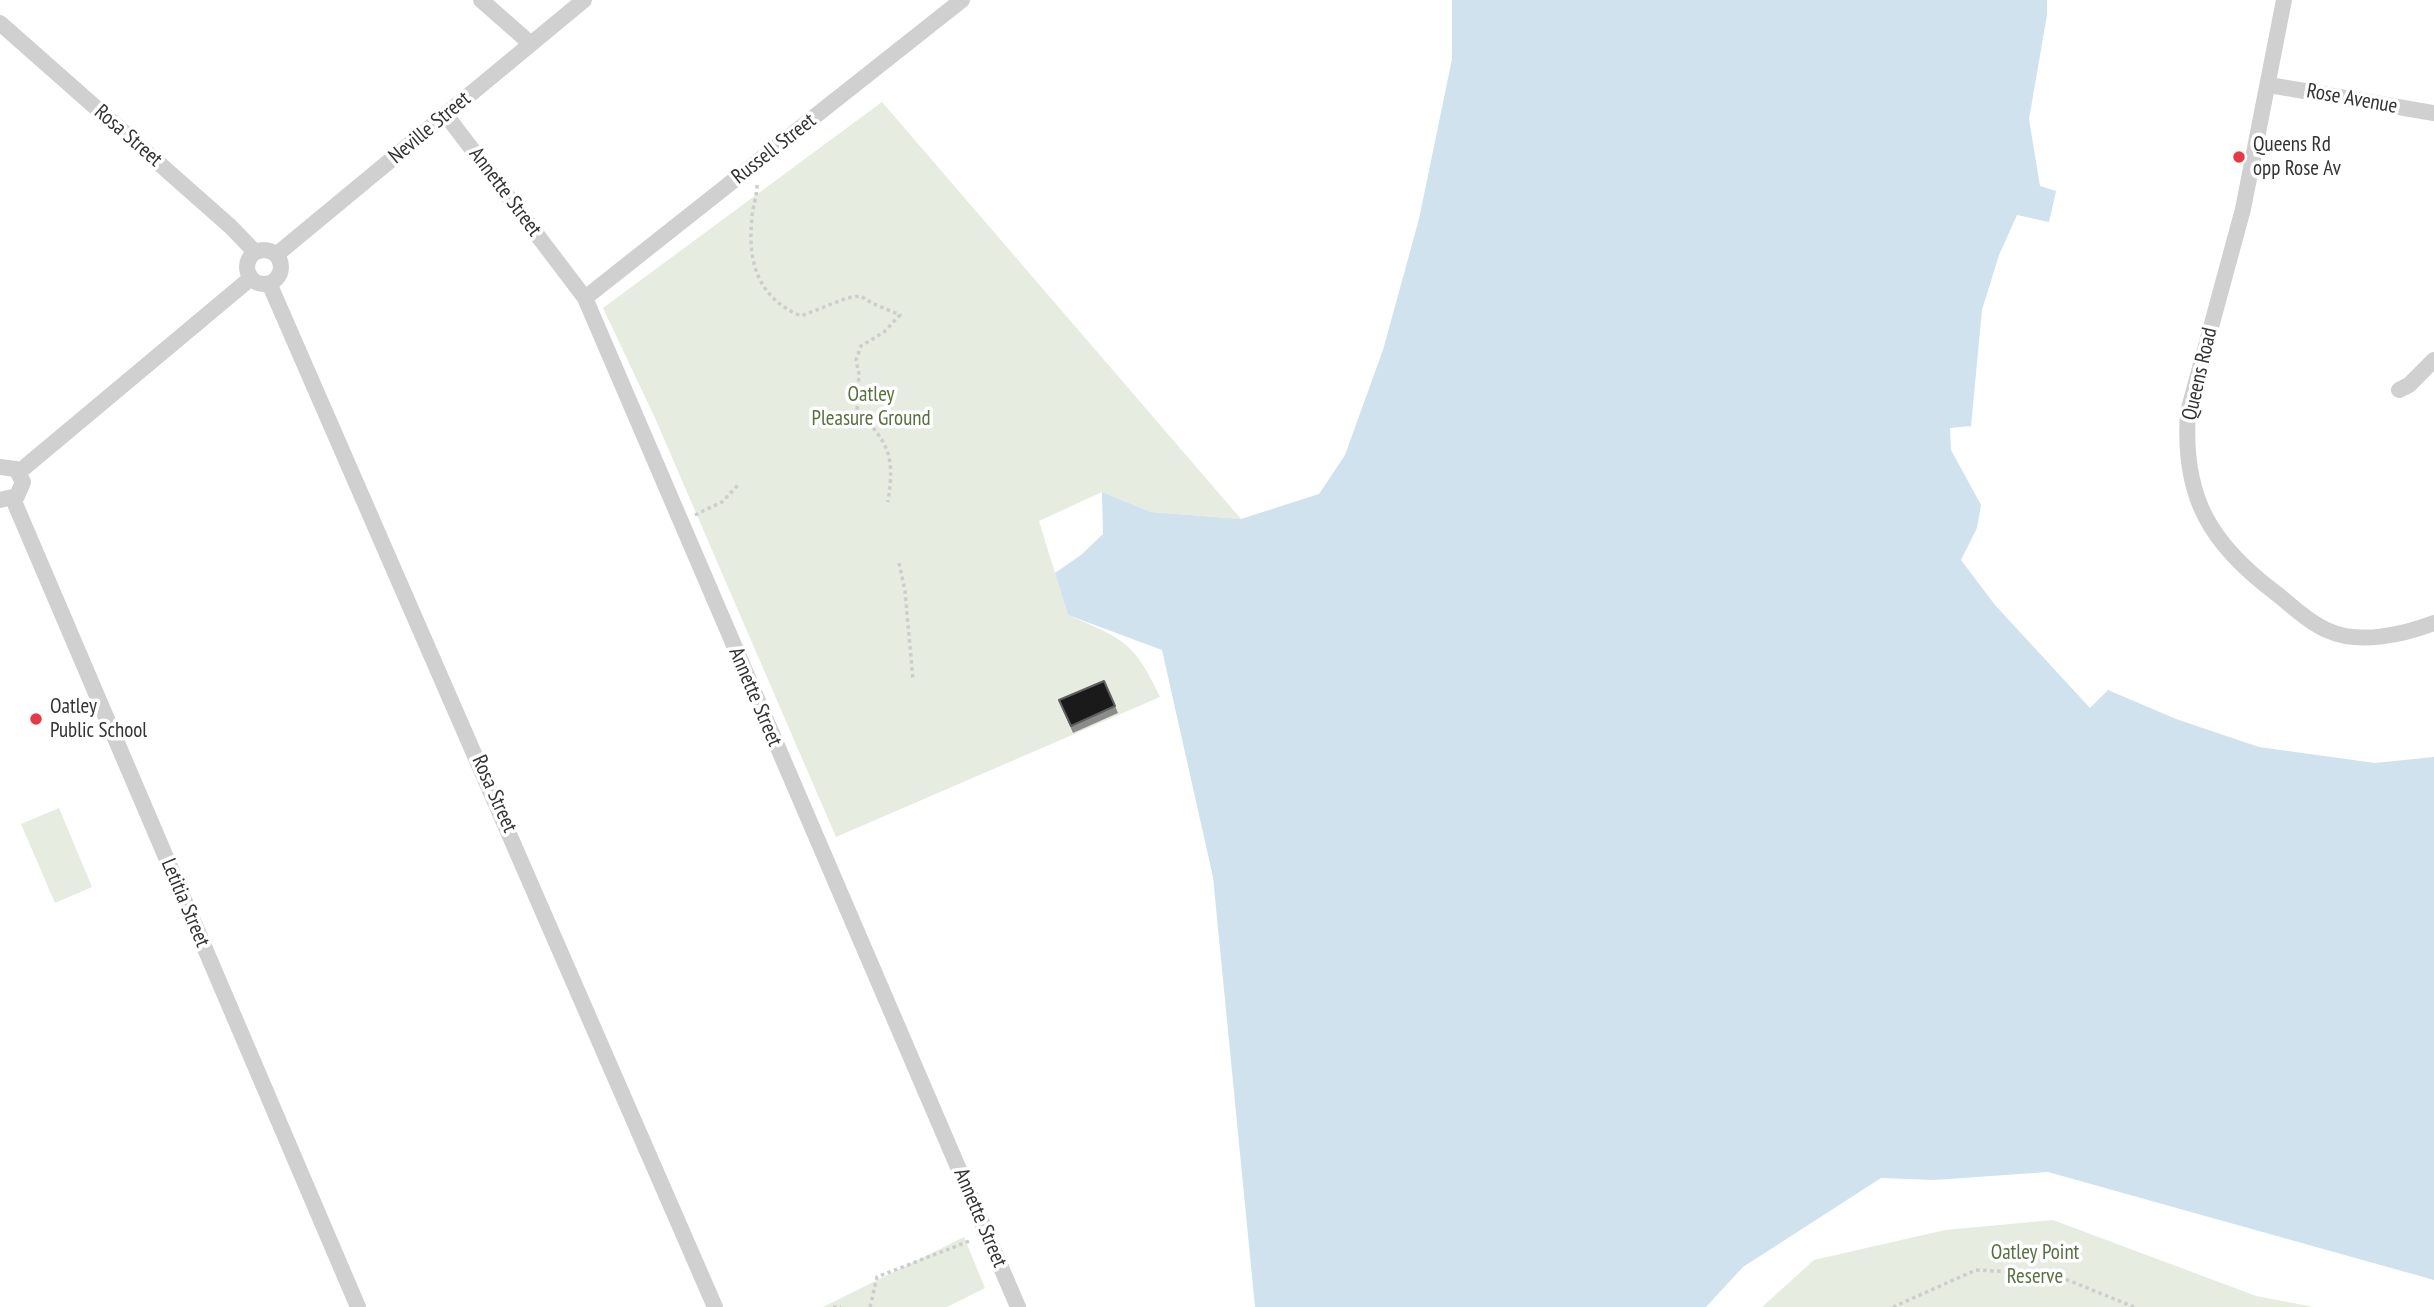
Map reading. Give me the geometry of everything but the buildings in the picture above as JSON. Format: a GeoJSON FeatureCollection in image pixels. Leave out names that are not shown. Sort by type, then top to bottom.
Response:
{"type":"FeatureCollection","features":[{"type":"Feature","properties":{"kind":"street"},"geometry":{"type":"LineString","coordinates":[[481,0],[531,44]]}},
{"type":"Feature","properties":{"kind":"street","name":"Neville Street"},"geometry":{"type":"LineString","coordinates":[[276,255],[584,0]]}},
{"type":"Feature","properties":{"kind":"street","name":"Russell Street"},"geometry":{"type":"LineString","coordinates":[[585,298],[962,0]]}},
{"type":"Feature","properties":{"kind":"street","name":"Queens Road"},"geometry":{"type":"LineString","coordinates":[[2284,0],[2243,209],[2188,412],[2186,439],[2194,489],[2203,514],[2228,553],[2247,571],[2326,630],[2344,636],[2390,635],[2434,623]]}},
{"type":"Feature","properties":{"kind":"street","name":"Rosa Street"},"geometry":{"type":"LineString","coordinates":[[0,23],[231,227],[255,252]]}},
{"type":"Feature","properties":{"kind":"street","name":"Rose Avenue"},"geometry":{"type":"LineString","coordinates":[[2269,85],[2434,113]]}},
{"type":"Feature","properties":{"kind":"street","name":"Annette Street"},"geometry":{"type":"LineString","coordinates":[[446,115],[585,298],[1018,1307]]}},
{"type":"Feature","properties":{"kind":"street"},"geometry":{"type":"LineString","coordinates":[[266,250],[276,255],[280,271],[270,283],[260,283],[251,278],[247,264],[255,252],[266,250]]}},
{"type":"Feature","properties":{"kind":"street"},"geometry":{"type":"LineString","coordinates":[[19,472],[251,278]]}},
{"type":"Feature","properties":{"kind":"street","name":"Rosa Street"},"geometry":{"type":"LineString","coordinates":[[270,283],[715,1307]]}},
{"type":"Feature","properties":{"kind":"street"},"geometry":{"type":"LineString","coordinates":[[2399,390],[2434,360]]}},
{"type":"Feature","properties":{"kind":"street"},"geometry":{"type":"LineString","coordinates":[[0,467],[11,467],[19,472],[23,487],[6,499]]}},
{"type":"Feature","properties":{"kind":"street","name":"Letitia Street"},"geometry":{"type":"LineString","coordinates":[[6,499],[358,1307]]}},
{"type":"Feature","properties":{"kind":"path"},"geometry":{"type":"LineString","coordinates":[[756,163],[757,198],[752,214],[751,237],[755,269],[767,294],[781,307],[801,316],[862,296],[878,308],[888,308],[900,315],[884,332],[861,346],[856,360],[859,374],[857,410],[882,436],[888,450],[891,481],[888,502]]}},
{"type":"Feature","properties":{"kind":"path"},"geometry":{"type":"LineString","coordinates":[[680,522],[722,502],[739,484]]}},
{"type":"Feature","properties":{"kind":"path"},"geometry":{"type":"LineString","coordinates":[[899,563],[911,640],[913,680]]}},
{"type":"Feature","properties":{"kind":"path"},"geometry":{"type":"LineString","coordinates":[[870,1307],[877,1277],[987,1234]]}},
{"type":"Feature","properties":{"kind":"path"},"geometry":{"type":"LineString","coordinates":[[1893,1307],[1976,1270],[2053,1274],[2134,1307]]}},
{"type":"Feature","properties":{"kind":"path"},"geometry":{"type":"LineString","coordinates":[[833,1307],[841,1307]]}},
{"type":"Feature","properties":{"kind":"green space","name":"Oatley Pleasure Ground"},"geometry":{"type":"Polygon","coordinates":[[[882,102],[1241,519],[1151,512],[1102,492],[1039,521],[1068,615],[1125,644],[1142,664],[1160,697],[836,837],[655,418],[603,308],[882,102]]]}},
{"type":"Feature","properties":{"kind":"green space"},"geometry":{"type":"Polygon","coordinates":[[[59,808],[92,887],[55,903],[21,824],[59,808]]]}},
{"type":"Feature","properties":{"kind":"green space","name":"Oatley Point Reserve"},"geometry":{"type":"Polygon","coordinates":[[[2053,1220],[2256,1296],[2314,1307],[1762,1307],[1814,1260],[1945,1230],[2053,1220]]]}},
{"type":"Feature","properties":{"kind":"green space"},"geometry":{"type":"Polygon","coordinates":[[[964,1237],[985,1288],[947,1307],[823,1307],[964,1237]]]}},
{"type":"Feature","properties":{"kind":"water"},"geometry":{"type":"Polygon","coordinates":[[[1452,0],[2047,0],[2047,15],[2029,119],[2040,186],[2056,191],[2049,222],[2017,215],[1999,255],[1982,310],[1971,426],[1950,428],[1951,450],[1981,505],[1977,528],[1961,560],[1995,605],[2090,708],[2108,690],[2176,719],[2259,747],[2375,763],[2434,757],[2434,1280],[2048,1172],[1934,1180],[1881,1178],[1743,1267],[1706,1307],[1255,1307],[1213,877],[1162,650],[1068,615],[1055,573],[1081,555],[1103,534],[1102,492],[1151,512],[1241,519],[1319,494],[1345,455],[1383,350],[1419,219],[1452,59],[1452,0]]]}},
{"type":"Feature","properties":{"kind":"place","name":"Queens Rd opp Rose Av"},"geometry":{"type":"Point","coordinates":[2239,157]}},
{"type":"Feature","properties":{"kind":"place","name":"Oatley Public School"},"geometry":{"type":"Point","coordinates":[36,719]}}]}
